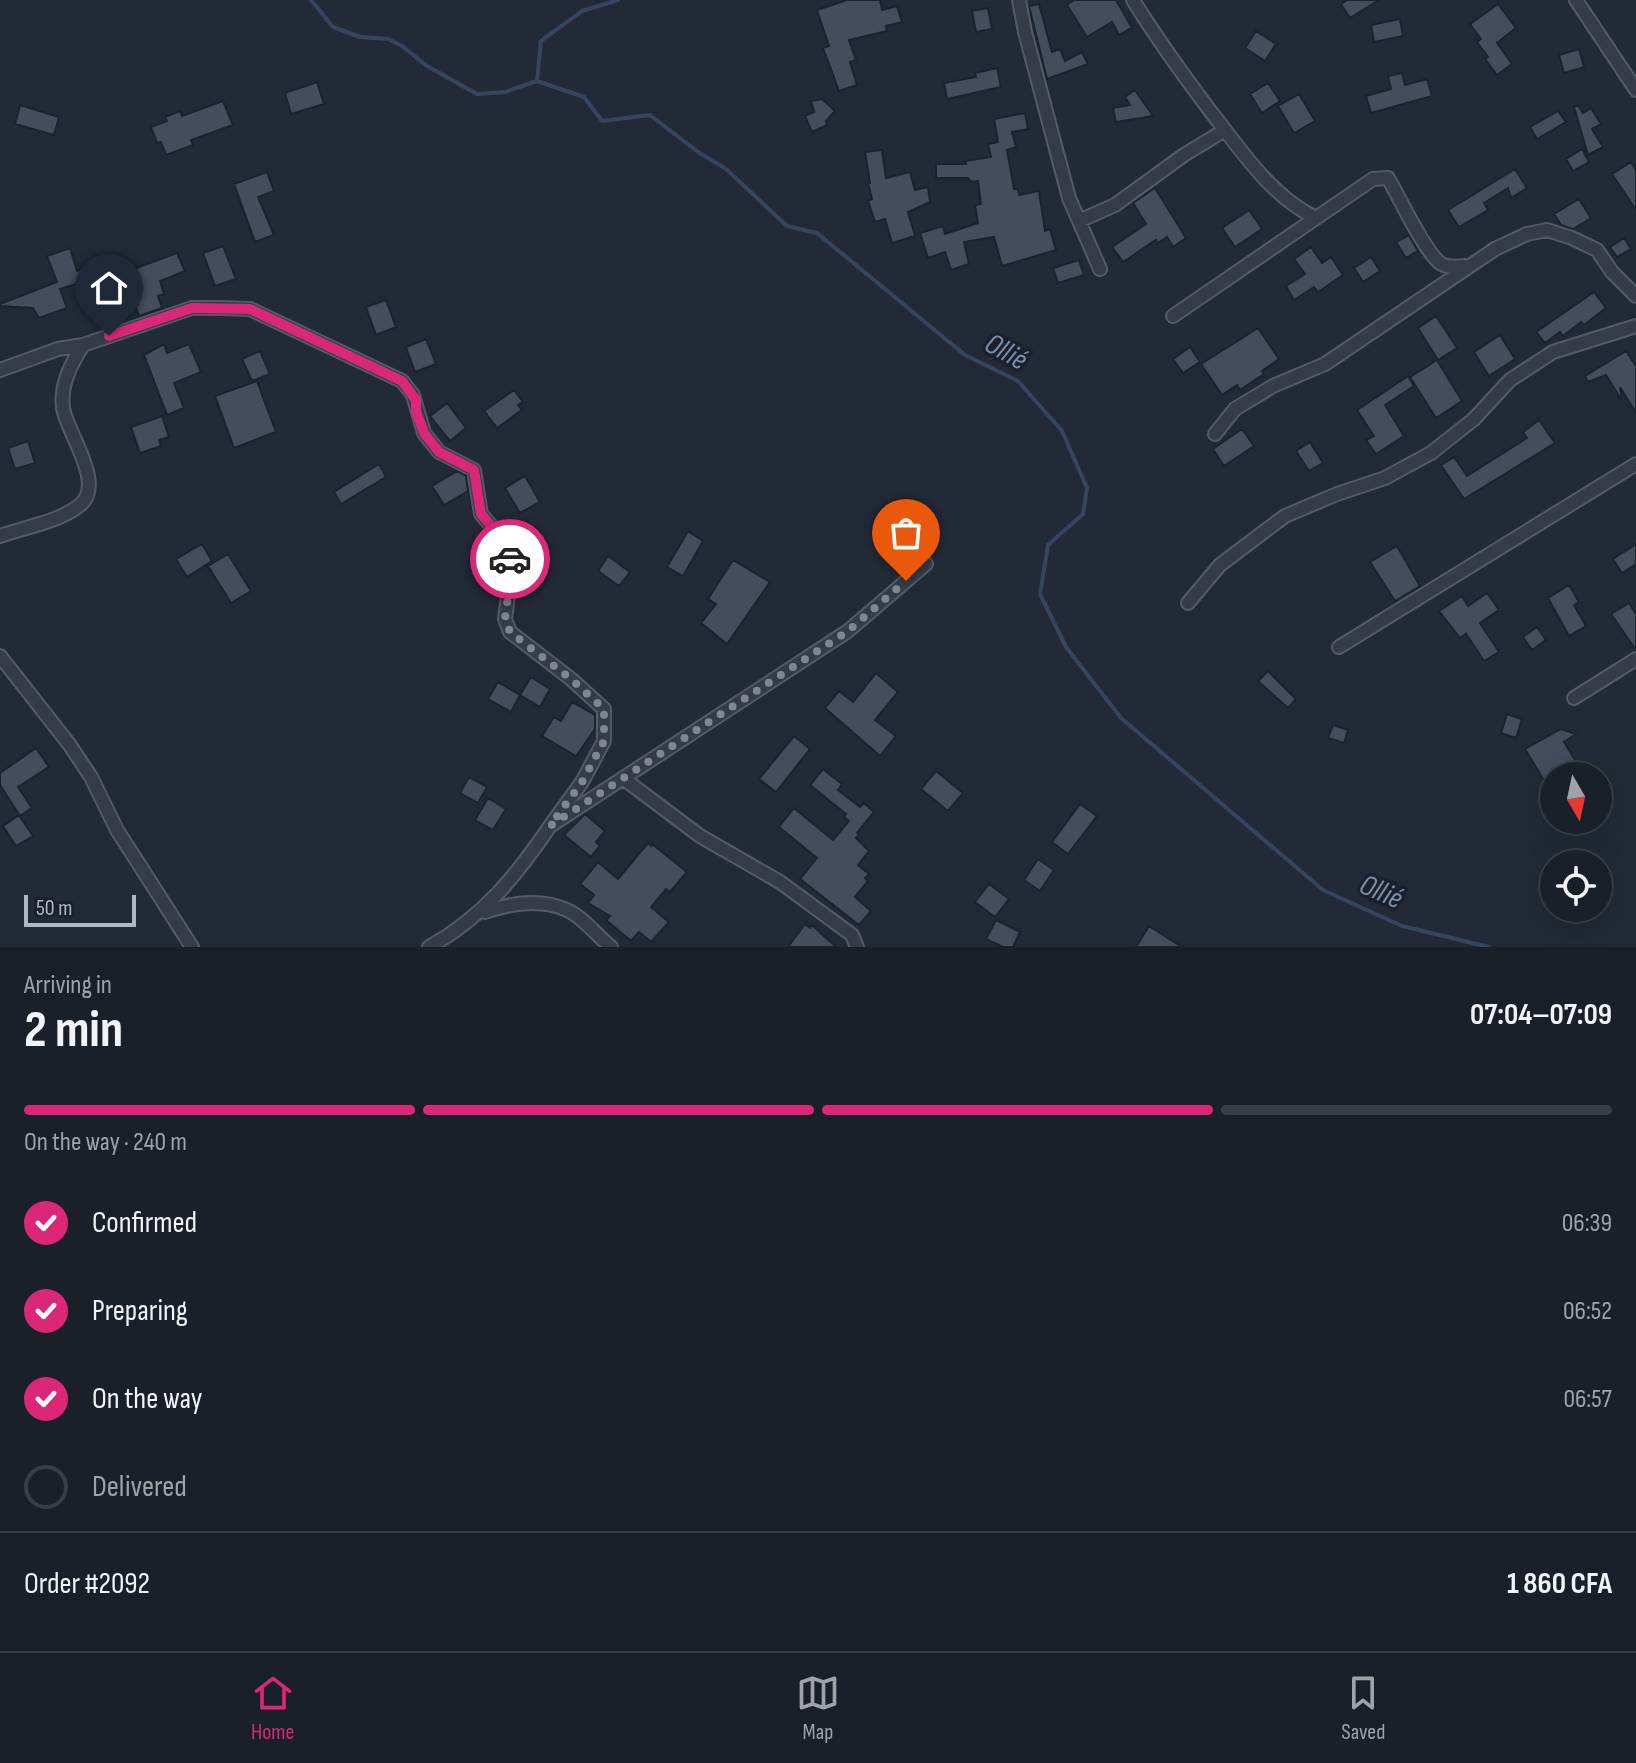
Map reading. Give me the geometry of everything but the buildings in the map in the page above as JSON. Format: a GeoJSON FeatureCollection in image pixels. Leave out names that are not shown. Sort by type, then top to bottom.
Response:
{"type":"FeatureCollection","features":[{"type":"Feature","properties":{"kind":"street"},"geometry":{"type":"LineString","coordinates":[[1019,0],[1069,198],[1100,269]]}},
{"type":"Feature","properties":{"kind":"street"},"geometry":{"type":"LineString","coordinates":[[1133,0],[1188,82],[1258,174],[1314,217]]}},
{"type":"Feature","properties":{"kind":"street"},"geometry":{"type":"LineString","coordinates":[[1576,0],[1636,90]]}},
{"type":"Feature","properties":{"kind":"street"},"geometry":{"type":"LineString","coordinates":[[1079,221],[1115,205],[1184,155],[1225,130]]}},
{"type":"Feature","properties":{"kind":"street"},"geometry":{"type":"LineString","coordinates":[[1173,316],[1373,179],[1388,178],[1439,263],[1452,267],[1469,266]]}},
{"type":"Feature","properties":{"kind":"street"},"geometry":{"type":"LineString","coordinates":[[1215,434],[1235,409],[1273,386],[1325,364],[1495,249],[1527,234],[1547,230],[1597,250],[1612,272],[1636,296]]}},
{"type":"Feature","properties":{"kind":"street"},"geometry":{"type":"LineString","coordinates":[[0,370],[192,308],[250,309],[402,381],[416,400],[416,411],[424,433],[439,452],[474,470],[481,514],[508,545],[511,573],[505,619],[510,632],[604,709],[604,741],[582,782],[525,864],[490,904],[429,947]]}},
{"type":"Feature","properties":{"kind":"street"},"geometry":{"type":"LineString","coordinates":[[1188,603],[1220,565],[1285,516],[1385,478],[1431,453],[1474,419],[1510,380],[1553,352],[1636,326]]}},
{"type":"Feature","properties":{"kind":"street"},"geometry":{"type":"LineString","coordinates":[[0,536],[67,514],[82,504],[88,494],[85,465],[63,408],[64,385],[70,365],[83,345]]}},
{"type":"Feature","properties":{"kind":"street"},"geometry":{"type":"LineString","coordinates":[[1339,647],[1636,464]]}},
{"type":"Feature","properties":{"kind":"street"},"geometry":{"type":"LineString","coordinates":[[550,826],[848,631],[926,564]]}},
{"type":"Feature","properties":{"kind":"street"},"geometry":{"type":"LineString","coordinates":[[0,656],[84,766],[117,830],[192,947]]}},
{"type":"Feature","properties":{"kind":"street"},"geometry":{"type":"LineString","coordinates":[[1574,698],[1636,659]]}},
{"type":"Feature","properties":{"kind":"street"},"geometry":{"type":"LineString","coordinates":[[624,779],[700,836],[791,890],[852,935],[857,947]]}},
{"type":"Feature","properties":{"kind":"street"},"geometry":{"type":"LineString","coordinates":[[474,915],[510,904],[546,903],[569,911],[611,947]]}},
{"type":"Feature","properties":{"kind":"waterway","name":"Ollié"},"geometry":{"type":"LineString","coordinates":[[311,0],[333,27],[360,37],[388,39],[427,66],[477,94],[505,92],[537,81],[584,97],[602,121],[650,115],[726,169],[787,226],[817,233],[965,355],[1018,381],[1062,431],[1087,488],[1083,514],[1048,545],[1040,594],[1066,647],[1121,718],[1323,890],[1402,926],[1489,947]]}},
{"type":"Feature","properties":{"kind":"waterway"},"geometry":{"type":"LineString","coordinates":[[537,81],[541,41],[582,11],[618,0]]}},
{"type":"Feature","properties":{"kind":"way so far"},"geometry":{"type":"LineString","coordinates":[[510,559],[505,619],[510,632],[604,709],[604,741],[582,782],[550,826],[848,631],[906,581]]}},
{"type":"Feature","properties":{"kind":"route"},"geometry":{"type":"LineString","coordinates":[[109,336],[192,308],[250,309],[402,381],[416,400],[416,411],[424,433],[439,452],[474,470],[481,514],[508,545],[510,559]]}}]}
